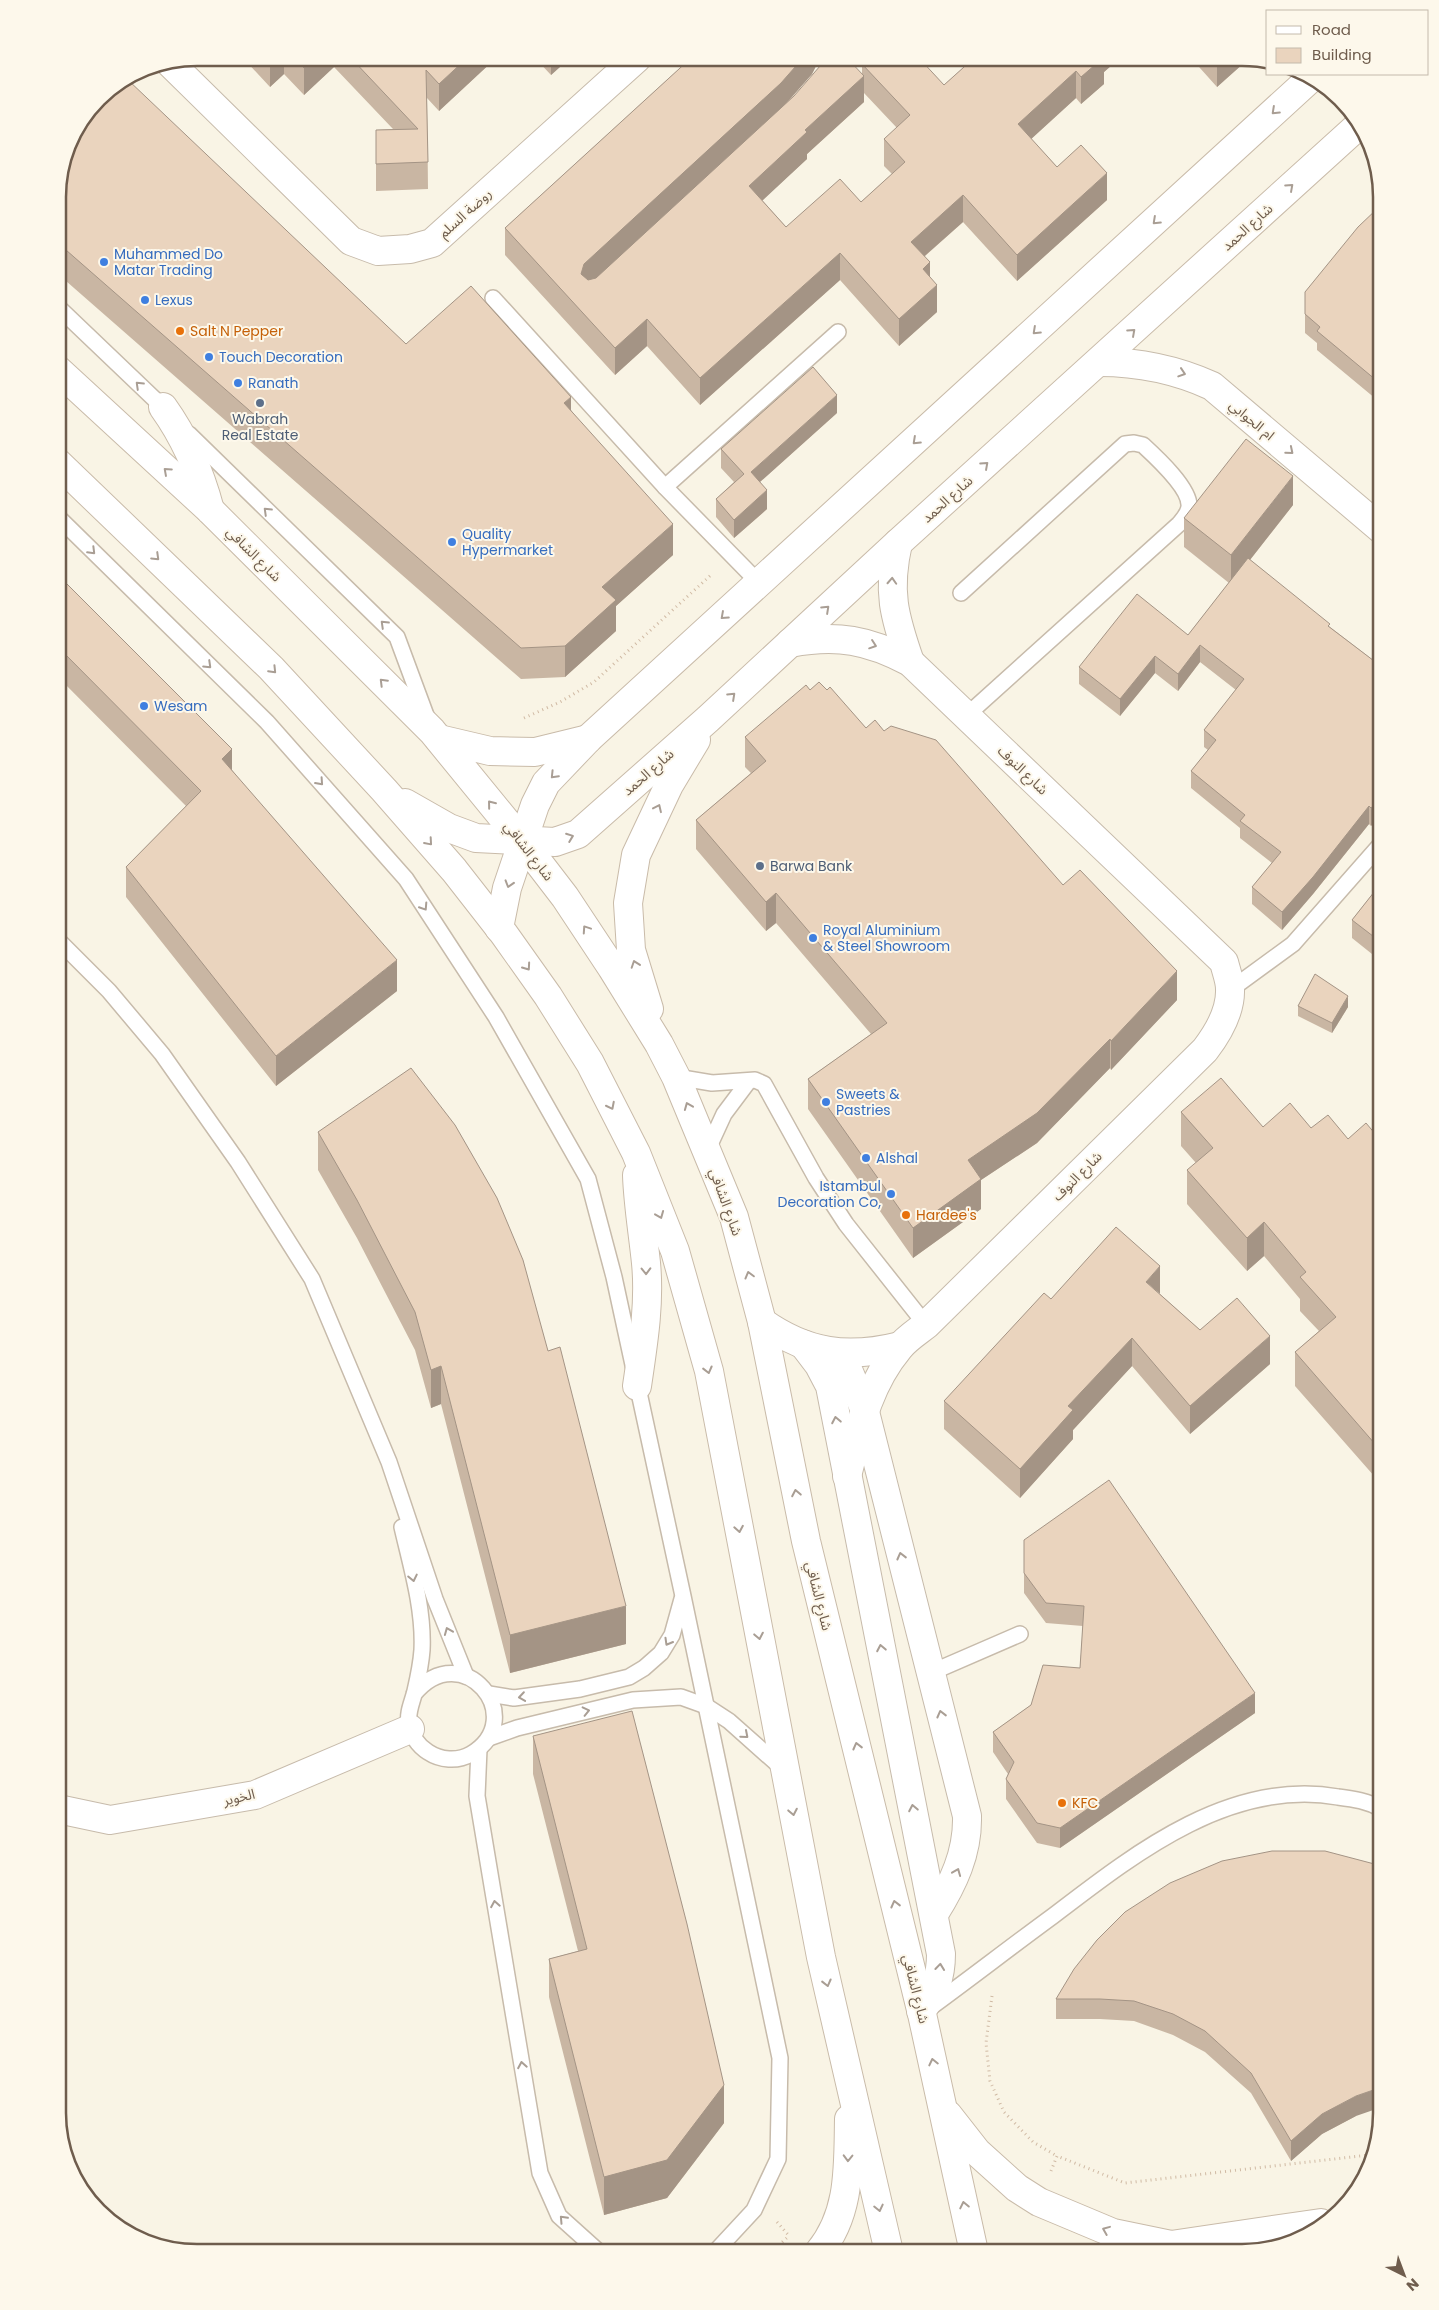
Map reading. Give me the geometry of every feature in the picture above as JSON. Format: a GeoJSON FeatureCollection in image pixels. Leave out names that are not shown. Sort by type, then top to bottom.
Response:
{"type":"FeatureCollection","features":[{"type":"Feature","properties":{"kind":"street","name":"روضة السلم"},"geometry":{"type":"LineString","coordinates":[[175,68],[352,241],[378,251],[410,249],[432,243],[628,66]]}},
{"type":"Feature","properties":{"kind":"street"},"geometry":{"type":"LineString","coordinates":[[499,928],[507,888],[522,841],[535,805],[546,783],[588,739],[760,584],[1306,83]]}},
{"type":"Feature","properties":{"kind":"street","name":"شارع الحمد"},"geometry":{"type":"LineString","coordinates":[[384,790],[449,828],[476,838],[555,842],[578,834],[708,719],[898,543],[1354,129]]}},
{"type":"Feature","properties":{"kind":"street","name":"ام الجوابي"},"geometry":{"type":"LineString","coordinates":[[1099,362],[1128,362],[1157,366],[1185,374],[1212,386],[1373,521]]}},
{"type":"Feature","properties":{"kind":"street","name":"شارع الشافي"},"geometry":{"type":"LineString","coordinates":[[67,378],[210,510],[435,735],[522,841],[565,897],[659,1044],[676,1077],[734,1217],[762,1322],[806,1541],[922,2013],[972,2244]]}},
{"type":"Feature","properties":{"kind":"street"},"geometry":{"type":"LineString","coordinates":[[163,407],[175,424],[198,469],[210,510]]}},
{"type":"Feature","properties":{"kind":"street"},"geometry":{"type":"LineString","coordinates":[[67,472],[271,668],[384,790],[454,870],[548,996],[590,1063],[636,1153],[675,1251],[709,1371],[821,1957],[850,2075],[887,2244]]}},
{"type":"Feature","properties":{"kind":"street","name":"شارع النوف"},"geometry":{"type":"LineString","coordinates":[[898,543],[893,566],[892,590],[894,613],[910,662]]}},
{"type":"Feature","properties":{"kind":"street","name":"شارع النوف"},"geometry":{"type":"LineString","coordinates":[[790,642],[815,638],[840,638],[864,642],[888,650],[910,662],[1224,962],[1230,990],[1227,1011],[1218,1032],[1205,1050],[926,1325],[900,1346]]}},
{"type":"Feature","properties":{"kind":"street"},"geometry":{"type":"LineString","coordinates":[[659,1044],[648,1003],[630,950],[628,903],[636,856],[669,785],[708,719]]}},
{"type":"Feature","properties":{"kind":"street"},"geometry":{"type":"LineString","coordinates":[[435,735],[490,750],[535,752],[588,739]]}},
{"type":"Feature","properties":{"kind":"street"},"geometry":{"type":"LineString","coordinates":[[636,1153],[638,1210],[646,1264],[646,1318],[637,1386]]}},
{"type":"Feature","properties":{"kind":"street"},"geometry":{"type":"LineString","coordinates":[[762,1322],[779,1333],[822,1351],[841,1353],[875,1352],[900,1346]]}},
{"type":"Feature","properties":{"kind":"street"},"geometry":{"type":"LineString","coordinates":[[803,1344],[819,1365],[830,1386],[934,1914],[941,1954],[941,1971],[933,1993],[922,2013]]}},
{"type":"Feature","properties":{"kind":"street"},"geometry":{"type":"LineString","coordinates":[[847,1476],[864,1408],[878,1377],[900,1346]]}},
{"type":"Feature","properties":{"kind":"street"},"geometry":{"type":"LineString","coordinates":[[841,1353],[864,1408],[967,1816],[967,1842],[956,1874],[934,1914]]}},
{"type":"Feature","properties":{"kind":"street","name":"الخوير"},"geometry":{"type":"LineString","coordinates":[[66,1811],[110,1820],[255,1795],[410,1728]]}},
{"type":"Feature","properties":{"kind":"street"},"geometry":{"type":"LineString","coordinates":[[824,2244],[842,2213],[846,2193],[850,2075]]}},
{"type":"Feature","properties":{"kind":"street"},"geometry":{"type":"LineString","coordinates":[[944,2110],[977,2152],[1017,2188],[1039,2202],[1113,2234],[1165,2244]]}},
{"type":"Feature","properties":{"kind":"street"},"geometry":{"type":"LineString","coordinates":[[1179,2244],[1308,2226]]}},
{"type":"Feature","properties":{"kind":"street"},"geometry":{"type":"LineString","coordinates":[[1234,2244],[1250,2234]]}},
{"type":"Feature","properties":{"kind":"lane"},"geometry":{"type":"LineString","coordinates":[[493,298],[665,487],[760,584]]}},
{"type":"Feature","properties":{"kind":"lane"},"geometry":{"type":"LineString","coordinates":[[67,316],[397,637],[435,735]]}},
{"type":"Feature","properties":{"kind":"lane"},"geometry":{"type":"LineString","coordinates":[[665,487],[838,332]]}},
{"type":"Feature","properties":{"kind":"lane"},"geometry":{"type":"LineString","coordinates":[[961,593],[1125,444],[1134,442],[1143,445],[1183,488],[1188,496],[1189,507],[1186,516],[1178,524],[966,716]]}},
{"type":"Feature","properties":{"kind":"lane"},"geometry":{"type":"LineString","coordinates":[[67,526],[267,722],[406,879],[496,1018],[588,1179],[614,1277],[684,1596],[780,2058],[778,2158],[760,2202],[723,2244]]}},
{"type":"Feature","properties":{"kind":"lane"},"geometry":{"type":"LineString","coordinates":[[1230,990],[1293,944],[1373,854]]}},
{"type":"Feature","properties":{"kind":"lane"},"geometry":{"type":"LineString","coordinates":[[67,949],[109,991],[162,1054],[244,1170],[312,1279],[389,1462],[435,1598],[466,1676]]}},
{"type":"Feature","properties":{"kind":"lane"},"geometry":{"type":"LineString","coordinates":[[676,1077],[712,1083],[748,1082],[755,1080],[764,1084],[816,1178],[846,1224],[926,1325]]}},
{"type":"Feature","properties":{"kind":"lane"},"geometry":{"type":"LineString","coordinates":[[707,1152],[724,1114],[748,1082]]}},
{"type":"Feature","properties":{"kind":"lane"},"geometry":{"type":"LineString","coordinates":[[389,1462],[419,1607],[422,1648],[420,1669],[414,1694],[408,1708],[410,1728],[414,1738],[423,1749],[436,1757],[451,1759],[466,1757],[484,1744],[517,1728],[633,1700],[681,1697],[706,1706],[729,1721],[785,1771]]}},
{"type":"Feature","properties":{"kind":"lane"},"geometry":{"type":"LineString","coordinates":[[489,1694],[514,1698],[580,1689],[629,1677],[644,1668],[662,1653],[672,1635],[684,1596]]}},
{"type":"Feature","properties":{"kind":"lane"},"geometry":{"type":"LineString","coordinates":[[930,1672],[1020,1634]]}},
{"type":"Feature","properties":{"kind":"lane"},"geometry":{"type":"LineString","coordinates":[[414,1694],[424,1683],[437,1676],[451,1673],[466,1676],[480,1683],[489,1694],[494,1709],[494,1724],[484,1744],[477,1796],[540,2173],[559,2216],[589,2243]]}},
{"type":"Feature","properties":{"kind":"lane"},"geometry":{"type":"LineString","coordinates":[[922,2013],[1128,1859],[1190,1823],[1256,1799],[1314,1792],[1373,1804]]}},
{"type":"Feature","properties":{"kind":"path"},"geometry":{"type":"LineString","coordinates":[[519,721],[560,702],[594,682],[732,556]]}},
{"type":"Feature","properties":{"kind":"path"},"geometry":{"type":"LineString","coordinates":[[987,1965],[992,2000],[986,2043],[990,2081],[1004,2112],[1033,2142],[1057,2156],[1125,2183],[1366,2154]]}},
{"type":"Feature","properties":{"kind":"path"},"geometry":{"type":"LineString","coordinates":[[1039,2202],[1057,2156]]}},
{"type":"Feature","properties":{"kind":"path"},"geometry":{"type":"LineString","coordinates":[[760,2202],[794,2241]]}},
{"type":"Feature","properties":{"kind":"path"},"geometry":{"type":"LineString","coordinates":[[780,2244],[789,2236]]}},
{"type":"Feature","properties":{"kind":"building"},"geometry":{"type":"Polygon","coordinates":[[[359,66],[458,66],[439,84],[426,70],[428,162],[376,164],[376,130],[418,129],[359,66]]]}},
{"type":"Feature","properties":{"kind":"building"},"geometry":{"type":"Polygon","coordinates":[[[682,66],[795,67],[781,83],[584,264],[581,274],[588,280],[596,278],[794,96],[820,67],[855,67],[864,76],[805,130],[807,132],[749,186],[786,227],[840,179],[861,202],[905,162],[884,139],[910,115],[864,67],[927,67],[944,85],[964,67],[1093,67],[1081,77],[1076,71],[1018,124],[1057,167],[1081,145],[1107,173],[1017,255],[963,195],[911,242],[930,262],[923,269],[937,285],[899,319],[840,253],[700,378],[647,319],[615,348],[505,228],[682,66]]]}},
{"type":"Feature","properties":{"kind":"building"},"geometry":{"type":"Polygon","coordinates":[[[132,84],[406,344],[471,286],[571,397],[564,403],[673,524],[602,587],[616,600],[565,646],[521,648],[67,251],[67,180],[76,147],[93,117],[124,88],[132,84]]]}},
{"type":"Feature","properties":{"kind":"building"},"geometry":{"type":"Polygon","coordinates":[[[1373,213],[1373,378],[1317,331],[1320,327],[1305,314],[1305,292],[1358,227],[1373,213]]]}},
{"type":"Feature","properties":{"kind":"building"},"geometry":{"type":"Polygon","coordinates":[[[813,367],[837,395],[751,472],[767,490],[734,520],[716,499],[744,474],[721,449],[813,367]]]}},
{"type":"Feature","properties":{"kind":"building"},"geometry":{"type":"Polygon","coordinates":[[[1246,439],[1293,476],[1231,555],[1184,518],[1246,439]]]}},
{"type":"Feature","properties":{"kind":"building"},"geometry":{"type":"Polygon","coordinates":[[[1248,558],[1330,624],[1328,626],[1373,660],[1373,806],[1371,808],[1369,806],[1313,877],[1282,912],[1252,887],[1281,852],[1240,821],[1245,815],[1191,771],[1216,740],[1204,730],[1244,679],[1200,645],[1178,674],[1155,656],[1120,699],[1079,667],[1137,594],[1188,635],[1248,558]]]}},
{"type":"Feature","properties":{"kind":"building"},"geometry":{"type":"Polygon","coordinates":[[[67,584],[232,749],[222,759],[397,960],[276,1056],[126,867],[201,791],[67,656],[67,584]]]}},
{"type":"Feature","properties":{"kind":"building"},"geometry":{"type":"Polygon","coordinates":[[[819,682],[827,690],[830,687],[866,728],[875,720],[884,731],[891,726],[936,740],[1063,885],[1080,870],[1177,971],[1111,1041],[1110,1039],[1037,1113],[968,1160],[981,1179],[913,1228],[808,1079],[887,1023],[776,893],[766,902],[696,820],[766,761],[745,737],[806,685],[810,690],[819,682]]]}},
{"type":"Feature","properties":{"kind":"building"},"geometry":{"type":"Polygon","coordinates":[[[1373,893],[1373,936],[1352,920],[1373,893]]]}},
{"type":"Feature","properties":{"kind":"building"},"geometry":{"type":"Polygon","coordinates":[[[1315,974],[1348,996],[1332,1023],[1298,1006],[1315,974]]]}},
{"type":"Feature","properties":{"kind":"building"},"geometry":{"type":"Polygon","coordinates":[[[411,1068],[455,1125],[497,1198],[523,1260],[548,1351],[560,1347],[626,1606],[510,1635],[441,1366],[431,1370],[415,1312],[357,1200],[318,1132],[411,1068]]]}},
{"type":"Feature","properties":{"kind":"building"},"geometry":{"type":"Polygon","coordinates":[[[1221,1078],[1263,1127],[1290,1103],[1311,1128],[1328,1115],[1348,1139],[1366,1123],[1373,1131],[1373,1442],[1295,1352],[1336,1317],[1300,1277],[1306,1272],[1264,1222],[1247,1238],[1187,1170],[1213,1148],[1181,1112],[1221,1078]]]}},
{"type":"Feature","properties":{"kind":"building"},"geometry":{"type":"Polygon","coordinates":[[[1116,1227],[1160,1266],[1146,1282],[1200,1330],[1237,1298],[1270,1336],[1190,1406],[1132,1338],[1068,1406],[1073,1410],[1020,1469],[944,1401],[1044,1293],[1051,1299],[1116,1227]]]}},
{"type":"Feature","properties":{"kind":"building"},"geometry":{"type":"Polygon","coordinates":[[[1109,1480],[1255,1693],[1060,1828],[1037,1823],[1006,1779],[1014,1762],[993,1732],[1031,1705],[1043,1665],[1080,1668],[1084,1606],[1046,1603],[1024,1573],[1024,1540],[1109,1480]]]}},
{"type":"Feature","properties":{"kind":"building"},"geometry":{"type":"Polygon","coordinates":[[[632,1711],[687,1924],[724,2085],[667,2160],[604,2177],[549,1959],[587,1949],[533,1736],[632,1711]]]}},
{"type":"Feature","properties":{"kind":"building"},"geometry":{"type":"Polygon","coordinates":[[[1272,1851],[1325,1851],[1373,1864],[1373,2090],[1356,2096],[1322,2114],[1291,2141],[1251,2073],[1205,2031],[1173,2014],[1134,2001],[1056,1999],[1074,1969],[1097,1940],[1125,1912],[1170,1883],[1222,1861],[1272,1851]]]}},
{"type":"Feature","properties":{"kind":"place","name":"Muhammed Do Matar Trading"},"geometry":{"type":"Point","coordinates":[104,262]}},
{"type":"Feature","properties":{"kind":"place","name":"Lexus"},"geometry":{"type":"Point","coordinates":[145,300]}},
{"type":"Feature","properties":{"kind":"place","name":"Salt N Pepper"},"geometry":{"type":"Point","coordinates":[180,331]}},
{"type":"Feature","properties":{"kind":"place","name":"Touch Decoration"},"geometry":{"type":"Point","coordinates":[209,357]}},
{"type":"Feature","properties":{"kind":"place","name":"Ranath"},"geometry":{"type":"Point","coordinates":[238,383]}},
{"type":"Feature","properties":{"kind":"place","name":"Wabrah Real Estate"},"geometry":{"type":"Point","coordinates":[260,403]}},
{"type":"Feature","properties":{"kind":"place","name":"Quality Hypermarket"},"geometry":{"type":"Point","coordinates":[452,542]}},
{"type":"Feature","properties":{"kind":"place","name":"Wesam"},"geometry":{"type":"Point","coordinates":[144,706]}},
{"type":"Feature","properties":{"kind":"place","name":"Barwa Bank"},"geometry":{"type":"Point","coordinates":[760,866]}},
{"type":"Feature","properties":{"kind":"place","name":"Royal Aluminium & Steel Showroom"},"geometry":{"type":"Point","coordinates":[813,938]}},
{"type":"Feature","properties":{"kind":"place","name":"Sweets & Pastries"},"geometry":{"type":"Point","coordinates":[826,1102]}},
{"type":"Feature","properties":{"kind":"place","name":"Alshal"},"geometry":{"type":"Point","coordinates":[866,1158]}},
{"type":"Feature","properties":{"kind":"place","name":"Istambul Decoration Co,"},"geometry":{"type":"Point","coordinates":[891,1194]}},
{"type":"Feature","properties":{"kind":"place","name":"Hardee's"},"geometry":{"type":"Point","coordinates":[906,1215]}},
{"type":"Feature","properties":{"kind":"place","name":"KFC"},"geometry":{"type":"Point","coordinates":[1062,1803]}}]}
